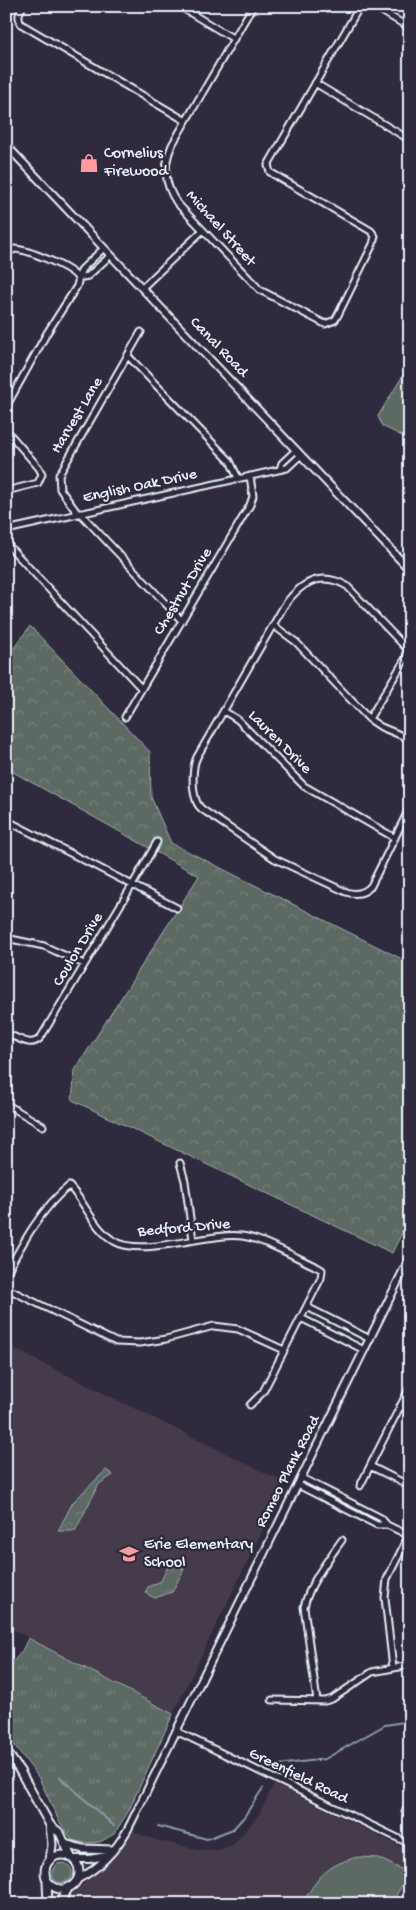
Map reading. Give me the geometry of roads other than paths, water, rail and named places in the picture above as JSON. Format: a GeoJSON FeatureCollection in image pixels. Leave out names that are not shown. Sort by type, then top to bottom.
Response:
{"type":"FeatureCollection","features":[{"type":"Feature","properties":{"kind":"main road"},"geometry":{"type":"LineString","coordinates":[[6,1750],[50,1825],[60,1833],[79,1870],[78,1879],[70,1887],[59,1904]]}},
{"type":"Feature","properties":{"kind":"main road"},"geometry":{"type":"LineString","coordinates":[[48,1904],[45,1871],[50,1859],[52,1845],[50,1825]]}},
{"type":"Feature","properties":{"kind":"main road"},"geometry":{"type":"LineString","coordinates":[[65,1844],[83,1849],[113,1850]]}},
{"type":"Feature","properties":{"kind":"main road"},"geometry":{"type":"LineString","coordinates":[[50,1859],[59,1855],[72,1858]]}},
{"type":"Feature","properties":{"kind":"main road"},"geometry":{"type":"LineString","coordinates":[[47,1882],[59,1888],[70,1887]]}},
{"type":"Feature","properties":{"kind":"street"},"geometry":{"type":"LineString","coordinates":[[23,6],[18,19],[21,24],[186,122]]}},
{"type":"Feature","properties":{"kind":"street"},"geometry":{"type":"LineString","coordinates":[[179,6],[234,39]]}},
{"type":"Feature","properties":{"kind":"street","name":"Michael Street"},"geometry":{"type":"LineString","coordinates":[[253,6],[167,156],[166,180],[177,203],[260,290],[320,322],[330,324],[338,316],[374,244],[375,236],[371,231],[273,174],[269,168],[269,161],[315,83]]}},
{"type":"Feature","properties":{"kind":"street"},"geometry":{"type":"LineString","coordinates":[[360,6],[315,83],[410,140]]}},
{"type":"Feature","properties":{"kind":"street"},"geometry":{"type":"LineString","coordinates":[[373,6],[410,28]]}},
{"type":"Feature","properties":{"kind":"street","name":"Canal Road"},"geometry":{"type":"LineString","coordinates":[[6,145],[410,570]]}},
{"type":"Feature","properties":{"kind":"street"},"geometry":{"type":"LineString","coordinates":[[142,288],[203,230]]}},
{"type":"Feature","properties":{"kind":"street"},"geometry":{"type":"LineString","coordinates":[[6,407],[47,333],[76,286],[82,269],[104,248]]}},
{"type":"Feature","properties":{"kind":"street"},"geometry":{"type":"LineString","coordinates":[[6,255],[14,249],[30,252],[64,268],[78,278],[88,276],[111,255]]}},
{"type":"Feature","properties":{"kind":"street","name":"Harvest Lane"},"geometry":{"type":"LineString","coordinates":[[141,332],[58,475],[60,489],[79,513],[182,621]]}},
{"type":"Feature","properties":{"kind":"street"},"geometry":{"type":"LineString","coordinates":[[128,356],[230,461],[238,478]]}},
{"type":"Feature","properties":{"kind":"street"},"geometry":{"type":"LineString","coordinates":[[6,430],[42,474],[40,481],[34,485],[6,491]]}},
{"type":"Feature","properties":{"kind":"street","name":"English Oak Drive"},"geometry":{"type":"LineString","coordinates":[[6,530],[287,468],[299,452]]}},
{"type":"Feature","properties":{"kind":"street","name":"Chestnut Drive"},"geometry":{"type":"LineString","coordinates":[[125,717],[250,505],[253,496],[250,476]]}},
{"type":"Feature","properties":{"kind":"street"},"geometry":{"type":"LineString","coordinates":[[6,543],[141,688]]}},
{"type":"Feature","properties":{"kind":"street"},"geometry":{"type":"LineString","coordinates":[[407,645],[352,590],[338,582],[325,579],[309,582],[294,593],[284,606],[195,760],[194,785],[195,799],[202,809],[250,843],[280,861],[346,892],[358,894],[366,891],[371,886],[410,808]]}},
{"type":"Feature","properties":{"kind":"street"},"geometry":{"type":"LineString","coordinates":[[273,625],[296,642],[369,719],[381,727],[410,739]]}},
{"type":"Feature","properties":{"kind":"street"},"geometry":{"type":"LineString","coordinates":[[369,719],[407,656],[407,645],[410,639]]}},
{"type":"Feature","properties":{"kind":"street","name":"Lauren Drive"},"geometry":{"type":"LineString","coordinates":[[224,711],[238,720],[304,786],[395,838]]}},
{"type":"Feature","properties":{"kind":"street"},"geometry":{"type":"LineString","coordinates":[[6,820],[177,908]]}},
{"type":"Feature","properties":{"kind":"street","name":"Coulon Drive"},"geometry":{"type":"LineString","coordinates":[[6,1034],[29,1043],[38,1041],[157,842]]}},
{"type":"Feature","properties":{"kind":"street"},"geometry":{"type":"LineString","coordinates":[[6,938],[44,946],[84,964]]}},
{"type":"Feature","properties":{"kind":"street"},"geometry":{"type":"LineString","coordinates":[[6,1104],[43,1126]]}},
{"type":"Feature","properties":{"kind":"street"},"geometry":{"type":"LineString","coordinates":[[180,1163],[185,1181],[193,1240]]}},
{"type":"Feature","properties":{"kind":"street","name":"Bedford Drive"},"geometry":{"type":"LineString","coordinates":[[6,1274],[55,1197],[69,1186],[79,1196],[97,1225],[107,1236],[128,1246],[143,1247],[228,1236],[255,1239],[322,1270],[321,1278],[306,1307]]}},
{"type":"Feature","properties":{"kind":"street","name":"Romeo Plank Road"},"geometry":{"type":"LineString","coordinates":[[78,1879],[100,1866],[128,1830],[410,1257]]}},
{"type":"Feature","properties":{"kind":"street"},"geometry":{"type":"LineString","coordinates":[[6,1288],[116,1342],[140,1343],[166,1339],[214,1326],[238,1329],[284,1350]]}},
{"type":"Feature","properties":{"kind":"street"},"geometry":{"type":"LineString","coordinates":[[250,1406],[263,1392],[306,1307],[370,1339]]}},
{"type":"Feature","properties":{"kind":"street"},"geometry":{"type":"LineString","coordinates":[[301,1318],[364,1350]]}},
{"type":"Feature","properties":{"kind":"street"},"geometry":{"type":"LineString","coordinates":[[360,1486],[410,1387]]}},
{"type":"Feature","properties":{"kind":"street"},"geometry":{"type":"LineString","coordinates":[[400,1406],[410,1410]]}},
{"type":"Feature","properties":{"kind":"street"},"geometry":{"type":"LineString","coordinates":[[370,1466],[410,1486]]}},
{"type":"Feature","properties":{"kind":"street"},"geometry":{"type":"LineString","coordinates":[[302,1478],[381,1518],[387,1525]]}},
{"type":"Feature","properties":{"kind":"street"},"geometry":{"type":"LineString","coordinates":[[298,1485],[377,1525],[387,1525],[409,1534],[385,1587],[384,1598],[393,1668]]}},
{"type":"Feature","properties":{"kind":"street"},"geometry":{"type":"LineString","coordinates":[[339,1506],[343,1498]]}},
{"type":"Feature","properties":{"kind":"street"},"geometry":{"type":"LineString","coordinates":[[316,1701],[304,1607],[323,1566],[342,1540]]}},
{"type":"Feature","properties":{"kind":"street"},"geometry":{"type":"LineString","coordinates":[[272,1700],[316,1701],[332,1699],[372,1672],[410,1665]]}},
{"type":"Feature","properties":{"kind":"street","name":"Greenfield Road"},"geometry":{"type":"LineString","coordinates":[[176,1731],[410,1844]]}},
{"type":"Feature","properties":{"kind":"street"},"geometry":{"type":"LineString","coordinates":[[405,1812],[410,1801]]}},
{"type":"Feature","properties":{"kind":"street"},"geometry":{"type":"LineString","coordinates":[[72,1858],[89,1859],[107,1856]]}},
{"type":"Feature","properties":{"kind":"waterway"},"geometry":{"type":"LineString","coordinates":[[278,1765],[325,1759],[385,1725],[410,1721]]}},
{"type":"Feature","properties":{"kind":"waterway"},"geometry":{"type":"LineString","coordinates":[[60,1777],[114,1826]]}},
{"type":"Feature","properties":{"kind":"waterway"},"geometry":{"type":"LineString","coordinates":[[158,1826],[207,1839],[233,1829],[244,1817],[263,1788]]}},
{"type":"Feature","properties":{"kind":"waterway"},"geometry":{"type":"LineString","coordinates":[[6,1795],[14,1792]]}},
{"type":"Feature","properties":{"kind":"place","name":"Cornelius Firewood"},"geometry":{"type":"Point","coordinates":[89,163]}},
{"type":"Feature","properties":{"kind":"place","name":"Erie Elementary School"},"geometry":{"type":"Point","coordinates":[129,1554]}}]}
